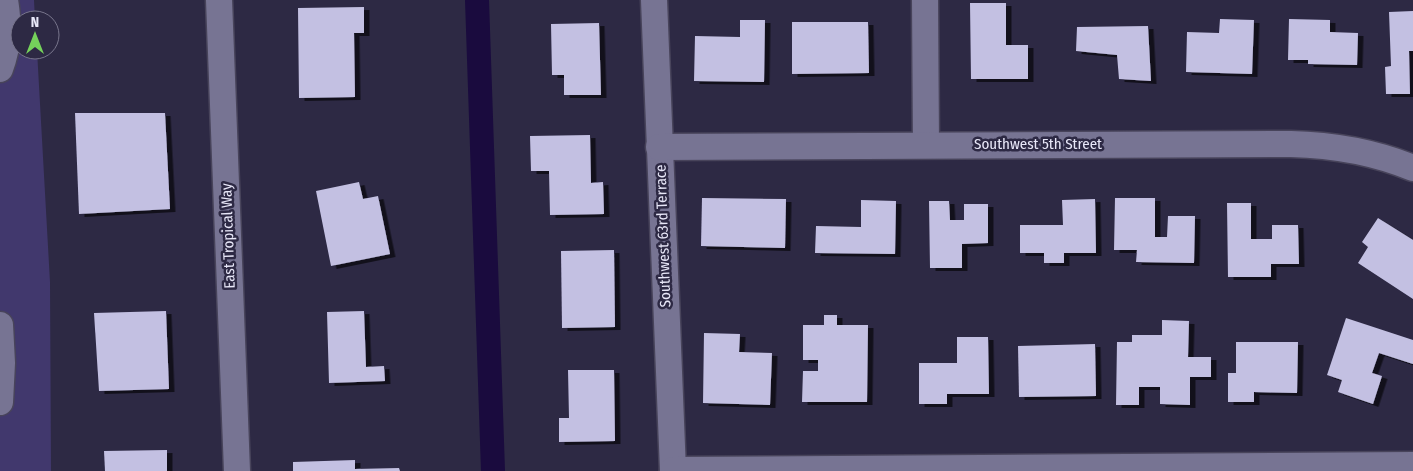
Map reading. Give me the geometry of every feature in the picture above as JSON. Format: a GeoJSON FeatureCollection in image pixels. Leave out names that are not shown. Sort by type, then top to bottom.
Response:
{"type":"FeatureCollection","features":[{"type":"Feature","properties":{"kind":"street"},"geometry":{"type":"LineString","coordinates":[[0,69],[6,52],[9,26],[5,0]]}},
{"type":"Feature","properties":{"kind":"street","name":"East Tropical Way"},"geometry":{"type":"LineString","coordinates":[[220,0],[237,471]]}},
{"type":"Feature","properties":{"kind":"street","name":"Southwest 63rd Terrace"},"geometry":{"type":"LineString","coordinates":[[654,0],[673,470]]}},
{"type":"Feature","properties":{"kind":"street"},"geometry":{"type":"LineString","coordinates":[[925,0],[926,144]]}},
{"type":"Feature","properties":{"kind":"street","name":"Southwest 5th Street"},"geometry":{"type":"LineString","coordinates":[[659,147],[926,144],[1325,145],[1386,157],[1413,168]]}},
{"type":"Feature","properties":{"kind":"street"},"geometry":{"type":"LineString","coordinates":[[0,325],[2,363],[2,398],[0,402]]}},
{"type":"Feature","properties":{"kind":"street"},"geometry":{"type":"LineString","coordinates":[[673,470],[1413,465]]}},
{"type":"Feature","properties":{"kind":"shaded area"},"geometry":{"type":"Polygon","coordinates":[[[0,0],[34,0],[34,10],[10,10],[10,60],[38,60],[50,282],[51,471],[0,471],[0,0]]]}},
{"type":"Feature","properties":{"kind":"building"},"geometry":{"type":"Polygon","coordinates":[[[970,3],[1006,3],[1006,45],[1028,45],[1028,79],[971,79],[970,3]]]}},
{"type":"Feature","properties":{"kind":"building"},"geometry":{"type":"Polygon","coordinates":[[[364,7],[364,33],[354,33],[355,97],[299,98],[298,8],[364,7]]]}},
{"type":"Feature","properties":{"kind":"building"},"geometry":{"type":"Polygon","coordinates":[[[1413,11],[1413,51],[1409,51],[1410,94],[1386,94],[1385,67],[1391,66],[1389,12],[1413,11]]]}},
{"type":"Feature","properties":{"kind":"building"},"geometry":{"type":"Polygon","coordinates":[[[1220,19],[1254,20],[1252,74],[1186,72],[1187,32],[1219,33],[1220,19]]]}},
{"type":"Feature","properties":{"kind":"building"},"geometry":{"type":"Polygon","coordinates":[[[1289,19],[1330,20],[1330,32],[1358,33],[1357,65],[1308,64],[1308,60],[1288,60],[1289,19]]]}},
{"type":"Feature","properties":{"kind":"building"},"geometry":{"type":"Polygon","coordinates":[[[740,20],[765,20],[764,82],[694,81],[695,36],[740,37],[740,20]]]}},
{"type":"Feature","properties":{"kind":"building"},"geometry":{"type":"Polygon","coordinates":[[[792,22],[868,22],[869,73],[792,74],[792,22]]]}},
{"type":"Feature","properties":{"kind":"building"},"geometry":{"type":"Polygon","coordinates":[[[599,23],[601,95],[564,95],[564,75],[552,75],[551,24],[599,23]]]}},
{"type":"Feature","properties":{"kind":"building"},"geometry":{"type":"Polygon","coordinates":[[[1148,26],[1151,81],[1119,79],[1117,55],[1076,51],[1077,27],[1148,26]]]}},
{"type":"Feature","properties":{"kind":"building"},"geometry":{"type":"Polygon","coordinates":[[[75,113],[165,113],[170,209],[79,214],[75,113]]]}},
{"type":"Feature","properties":{"kind":"building"},"geometry":{"type":"Polygon","coordinates":[[[590,135],[591,183],[603,182],[604,214],[550,215],[549,171],[531,171],[530,136],[590,135]]]}},
{"type":"Feature","properties":{"kind":"building"},"geometry":{"type":"Polygon","coordinates":[[[359,182],[363,199],[378,196],[390,254],[331,266],[316,191],[359,182]]]}},
{"type":"Feature","properties":{"kind":"building"},"geometry":{"type":"Polygon","coordinates":[[[702,198],[786,199],[785,248],[701,246],[702,198]]]}},
{"type":"Feature","properties":{"kind":"building"},"geometry":{"type":"Polygon","coordinates":[[[1115,198],[1155,198],[1155,237],[1167,237],[1168,216],[1195,216],[1194,263],[1136,262],[1137,250],[1114,250],[1115,198]]]}},
{"type":"Feature","properties":{"kind":"building"},"geometry":{"type":"Polygon","coordinates":[[[1095,199],[1096,253],[1064,253],[1064,263],[1044,263],[1044,253],[1020,253],[1020,225],[1063,225],[1062,200],[1095,199]]]}},
{"type":"Feature","properties":{"kind":"building"},"geometry":{"type":"Polygon","coordinates":[[[861,200],[896,201],[895,254],[815,253],[816,226],[861,227],[861,200]]]}},
{"type":"Feature","properties":{"kind":"building"},"geometry":{"type":"Polygon","coordinates":[[[929,201],[949,201],[950,220],[964,220],[964,204],[988,204],[988,243],[962,244],[962,268],[930,268],[929,201]]]}},
{"type":"Feature","properties":{"kind":"building"},"geometry":{"type":"Polygon","coordinates":[[[1227,203],[1251,203],[1251,239],[1272,239],[1272,225],[1298,225],[1299,264],[1271,264],[1271,277],[1228,277],[1227,203]]]}},
{"type":"Feature","properties":{"kind":"building"},"geometry":{"type":"Polygon","coordinates":[[[1378,218],[1413,240],[1413,299],[1358,263],[1368,247],[1362,242],[1378,218]]]}},
{"type":"Feature","properties":{"kind":"building"},"geometry":{"type":"Polygon","coordinates":[[[614,250],[615,327],[562,328],[561,251],[614,250]]]}},
{"type":"Feature","properties":{"kind":"building"},"geometry":{"type":"Polygon","coordinates":[[[166,311],[169,389],[99,391],[94,313],[166,311]]]}},
{"type":"Feature","properties":{"kind":"building"},"geometry":{"type":"Polygon","coordinates":[[[364,311],[366,367],[384,366],[385,381],[329,383],[327,312],[364,311]]]}},
{"type":"Feature","properties":{"kind":"building"},"geometry":{"type":"Polygon","coordinates":[[[824,315],[837,315],[837,325],[868,325],[867,402],[802,402],[803,371],[818,371],[818,360],[803,360],[803,325],[824,325],[824,315]]]}},
{"type":"Feature","properties":{"kind":"building"},"geometry":{"type":"Polygon","coordinates":[[[1346,318],[1413,340],[1413,364],[1379,353],[1372,373],[1382,376],[1373,404],[1338,392],[1342,380],[1327,375],[1346,318]]]}},
{"type":"Feature","properties":{"kind":"building"},"geometry":{"type":"Polygon","coordinates":[[[1162,320],[1189,321],[1188,357],[1211,357],[1211,377],[1190,377],[1190,405],[1160,404],[1160,387],[1139,387],[1139,405],[1116,405],[1117,342],[1132,342],[1132,335],[1162,335],[1162,320]]]}},
{"type":"Feature","properties":{"kind":"building"},"geometry":{"type":"Polygon","coordinates":[[[704,333],[740,334],[739,352],[772,353],[770,405],[703,403],[704,333]]]}},
{"type":"Feature","properties":{"kind":"building"},"geometry":{"type":"Polygon","coordinates":[[[957,337],[988,337],[989,394],[947,394],[947,404],[919,404],[919,363],[957,363],[957,337]]]}},
{"type":"Feature","properties":{"kind":"building"},"geometry":{"type":"Polygon","coordinates":[[[1236,342],[1298,342],[1297,393],[1254,392],[1254,402],[1228,402],[1228,373],[1236,373],[1236,342]]]}},
{"type":"Feature","properties":{"kind":"building"},"geometry":{"type":"Polygon","coordinates":[[[1095,344],[1096,396],[1019,397],[1018,346],[1095,344]]]}},
{"type":"Feature","properties":{"kind":"building"},"geometry":{"type":"Polygon","coordinates":[[[568,370],[614,370],[615,441],[559,442],[559,418],[569,418],[568,370]]]}},
{"type":"Feature","properties":{"kind":"building"},"geometry":{"type":"Polygon","coordinates":[[[167,450],[167,471],[105,471],[104,451],[167,450]]]}},
{"type":"Feature","properties":{"kind":"building"},"geometry":{"type":"Polygon","coordinates":[[[355,460],[355,469],[399,468],[400,471],[293,471],[293,462],[355,460]]]}},
{"type":"Feature","properties":{"kind":"waterway"},"geometry":{"type":"LineString","coordinates":[[477,0],[493,471]]}}]}
